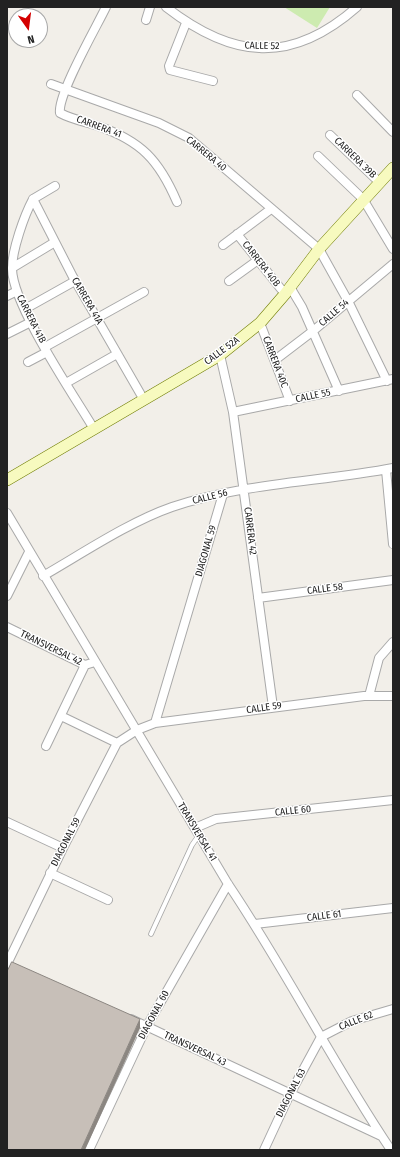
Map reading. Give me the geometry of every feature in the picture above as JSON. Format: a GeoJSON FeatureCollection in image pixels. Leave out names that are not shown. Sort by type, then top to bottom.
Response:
{"type":"FeatureCollection","features":[{"type":"Feature","properties":{"kind":"street"},"geometry":{"type":"LineString","coordinates":[[65,90],[106,7]]}},
{"type":"Feature","properties":{"kind":"street"},"geometry":{"type":"LineString","coordinates":[[146,20],[150,7]]}},
{"type":"Feature","properties":{"kind":"street","name":"CALLE 52"},"geometry":{"type":"LineString","coordinates":[[166,7],[186,23],[212,37],[239,46],[264,49],[283,47],[315,37],[340,22],[357,7]]}},
{"type":"Feature","properties":{"kind":"street"},"geometry":{"type":"LineString","coordinates":[[186,23],[169,66],[170,70],[213,81]]}},
{"type":"Feature","properties":{"kind":"street","name":"CARRERA 40"},"geometry":{"type":"LineString","coordinates":[[51,84],[159,123],[189,138],[319,249]]}},
{"type":"Feature","properties":{"kind":"street","name":"CARRERA 41"},"geometry":{"type":"LineString","coordinates":[[65,90],[60,108],[61,114],[117,133],[138,146],[159,168],[177,202]]}},
{"type":"Feature","properties":{"kind":"street"},"geometry":{"type":"LineString","coordinates":[[357,95],[393,132]]}},
{"type":"Feature","properties":{"kind":"street","name":"CARRERA 39B"},"geometry":{"type":"LineString","coordinates":[[330,135],[379,182]]}},
{"type":"Feature","properties":{"kind":"street"},"geometry":{"type":"LineString","coordinates":[[318,156],[363,199],[393,249]]}},
{"type":"Feature","properties":{"kind":"street","name":"CALLE 52A"},"geometry":{"type":"LineString","coordinates":[[7,480],[220,355],[260,323],[319,249],[363,199],[393,168]]}},
{"type":"Feature","properties":{"kind":"street"},"geometry":{"type":"LineString","coordinates":[[33,199],[55,186]]}},
{"type":"Feature","properties":{"kind":"street","name":"CARRERA 41A"},"geometry":{"type":"LineString","coordinates":[[33,199],[75,281],[144,400]]}},
{"type":"Feature","properties":{"kind":"street","name":"CARRERA 41B"},"geometry":{"type":"LineString","coordinates":[[33,199],[25,216],[10,258],[16,291],[46,349],[94,429]]}},
{"type":"Feature","properties":{"kind":"street"},"geometry":{"type":"LineString","coordinates":[[222,245],[272,209]]}},
{"type":"Feature","properties":{"kind":"street","name":"CARRERA 40B"},"geometry":{"type":"LineString","coordinates":[[237,234],[258,260],[287,290],[313,331]]}},
{"type":"Feature","properties":{"kind":"street"},"geometry":{"type":"LineString","coordinates":[[12,268],[55,242]]}},
{"type":"Feature","properties":{"kind":"street"},"geometry":{"type":"LineString","coordinates":[[319,249],[390,380]]}},
{"type":"Feature","properties":{"kind":"street"},"geometry":{"type":"LineString","coordinates":[[229,281],[258,260]]}},
{"type":"Feature","properties":{"kind":"street","name":"CALLE 54"},"geometry":{"type":"LineString","coordinates":[[275,360],[313,331],[393,264]]}},
{"type":"Feature","properties":{"kind":"street"},"geometry":{"type":"LineString","coordinates":[[25,309],[75,281]]}},
{"type":"Feature","properties":{"kind":"street"},"geometry":{"type":"LineString","coordinates":[[7,296],[16,291]]}},
{"type":"Feature","properties":{"kind":"street"},"geometry":{"type":"LineString","coordinates":[[28,362],[96,318],[144,292]]}},
{"type":"Feature","properties":{"kind":"street"},"geometry":{"type":"LineString","coordinates":[[7,334],[31,322]]}},
{"type":"Feature","properties":{"kind":"street","name":"CARRERA 40C"},"geometry":{"type":"LineString","coordinates":[[260,323],[290,401]]}},
{"type":"Feature","properties":{"kind":"street"},"geometry":{"type":"LineString","coordinates":[[313,331],[339,391]]}},
{"type":"Feature","properties":{"kind":"street"},"geometry":{"type":"LineString","coordinates":[[66,383],[117,354]]}},
{"type":"Feature","properties":{"kind":"street","name":"CARRERA 42"},"geometry":{"type":"LineString","coordinates":[[220,355],[233,412],[273,707]]}},
{"type":"Feature","properties":{"kind":"street","name":"CALLE 55"},"geometry":{"type":"LineString","coordinates":[[233,412],[390,380]]}},
{"type":"Feature","properties":{"kind":"street"},"geometry":{"type":"LineString","coordinates":[[389,469],[393,544]]}},
{"type":"Feature","properties":{"kind":"street","name":"CALLE 56"},"geometry":{"type":"LineString","coordinates":[[44,576],[118,532],[171,507],[244,489],[389,469]]}},
{"type":"Feature","properties":{"kind":"street","name":"DIAGONAL 59"},"geometry":{"type":"LineString","coordinates":[[155,723],[222,494]]}},
{"type":"Feature","properties":{"kind":"street","name":"TRANSVERSAL 41"},"geometry":{"type":"LineString","coordinates":[[7,513],[228,884],[256,924],[321,1038],[391,1150]]}},
{"type":"Feature","properties":{"kind":"street"},"geometry":{"type":"LineString","coordinates":[[7,596],[30,552]]}},
{"type":"Feature","properties":{"kind":"street","name":"CALLE 58"},"geometry":{"type":"LineString","coordinates":[[258,598],[393,580]]}},
{"type":"Feature","properties":{"kind":"street","name":"TRANSVERSAL 42"},"geometry":{"type":"LineString","coordinates":[[7,627],[85,665],[95,662]]}},
{"type":"Feature","properties":{"kind":"street"},"geometry":{"type":"LineString","coordinates":[[369,696],[379,658],[393,642]]}},
{"type":"Feature","properties":{"kind":"street"},"geometry":{"type":"LineString","coordinates":[[46,746],[85,665]]}},
{"type":"Feature","properties":{"kind":"street","name":"CALLE 59"},"geometry":{"type":"LineString","coordinates":[[137,730],[155,723],[273,707],[369,696],[393,696]]}},
{"type":"Feature","properties":{"kind":"street"},"geometry":{"type":"LineString","coordinates":[[61,716],[117,743]]}},
{"type":"Feature","properties":{"kind":"street","name":"DIAGONAL 59"},"geometry":{"type":"LineString","coordinates":[[9,963],[50,873],[117,743],[137,730]]}},
{"type":"Feature","properties":{"kind":"street","name":"CALLE 60"},"geometry":{"type":"LineString","coordinates":[[197,832],[216,819],[393,800]]}},
{"type":"Feature","properties":{"kind":"street"},"geometry":{"type":"LineString","coordinates":[[7,822],[63,848]]}},
{"type":"Feature","properties":{"kind":"street"},"geometry":{"type":"LineString","coordinates":[[50,873],[108,900]]}},
{"type":"Feature","properties":{"kind":"street","name":"DIAGONAL 60"},"geometry":{"type":"LineString","coordinates":[[93,1149],[147,1026],[228,884]]}},
{"type":"Feature","properties":{"kind":"street","name":"CALLE 61"},"geometry":{"type":"LineString","coordinates":[[256,924],[393,908]]}},
{"type":"Feature","properties":{"kind":"street","name":"CALLE 62"},"geometry":{"type":"LineString","coordinates":[[321,1038],[352,1021],[393,1009]]}},
{"type":"Feature","properties":{"kind":"street","name":"TRANSVERSAL 43"},"geometry":{"type":"LineString","coordinates":[[124,1015],[384,1139]]}},
{"type":"Feature","properties":{"kind":"street","name":"DIAGONAL 63"},"geometry":{"type":"LineString","coordinates":[[264,1150],[290,1094],[321,1038]]}},
{"type":"Feature","properties":{"kind":"street"},"geometry":{"type":"LineString","coordinates":[[381,1150],[384,1139]]}},
{"type":"Feature","properties":{"kind":"lane"},"geometry":{"type":"LineString","coordinates":[[151,934],[197,832]]}},
{"type":"Feature","properties":{"kind":"green space"},"geometry":{"type":"Polygon","coordinates":[[[284,7],[330,7],[317,28],[284,7]]]}},
{"type":"Feature","properties":{"kind":"building"},"geometry":{"type":"Polygon","coordinates":[[[12,962],[140,1019],[81,1150],[7,1150],[7,972],[12,962]]]}}]}
